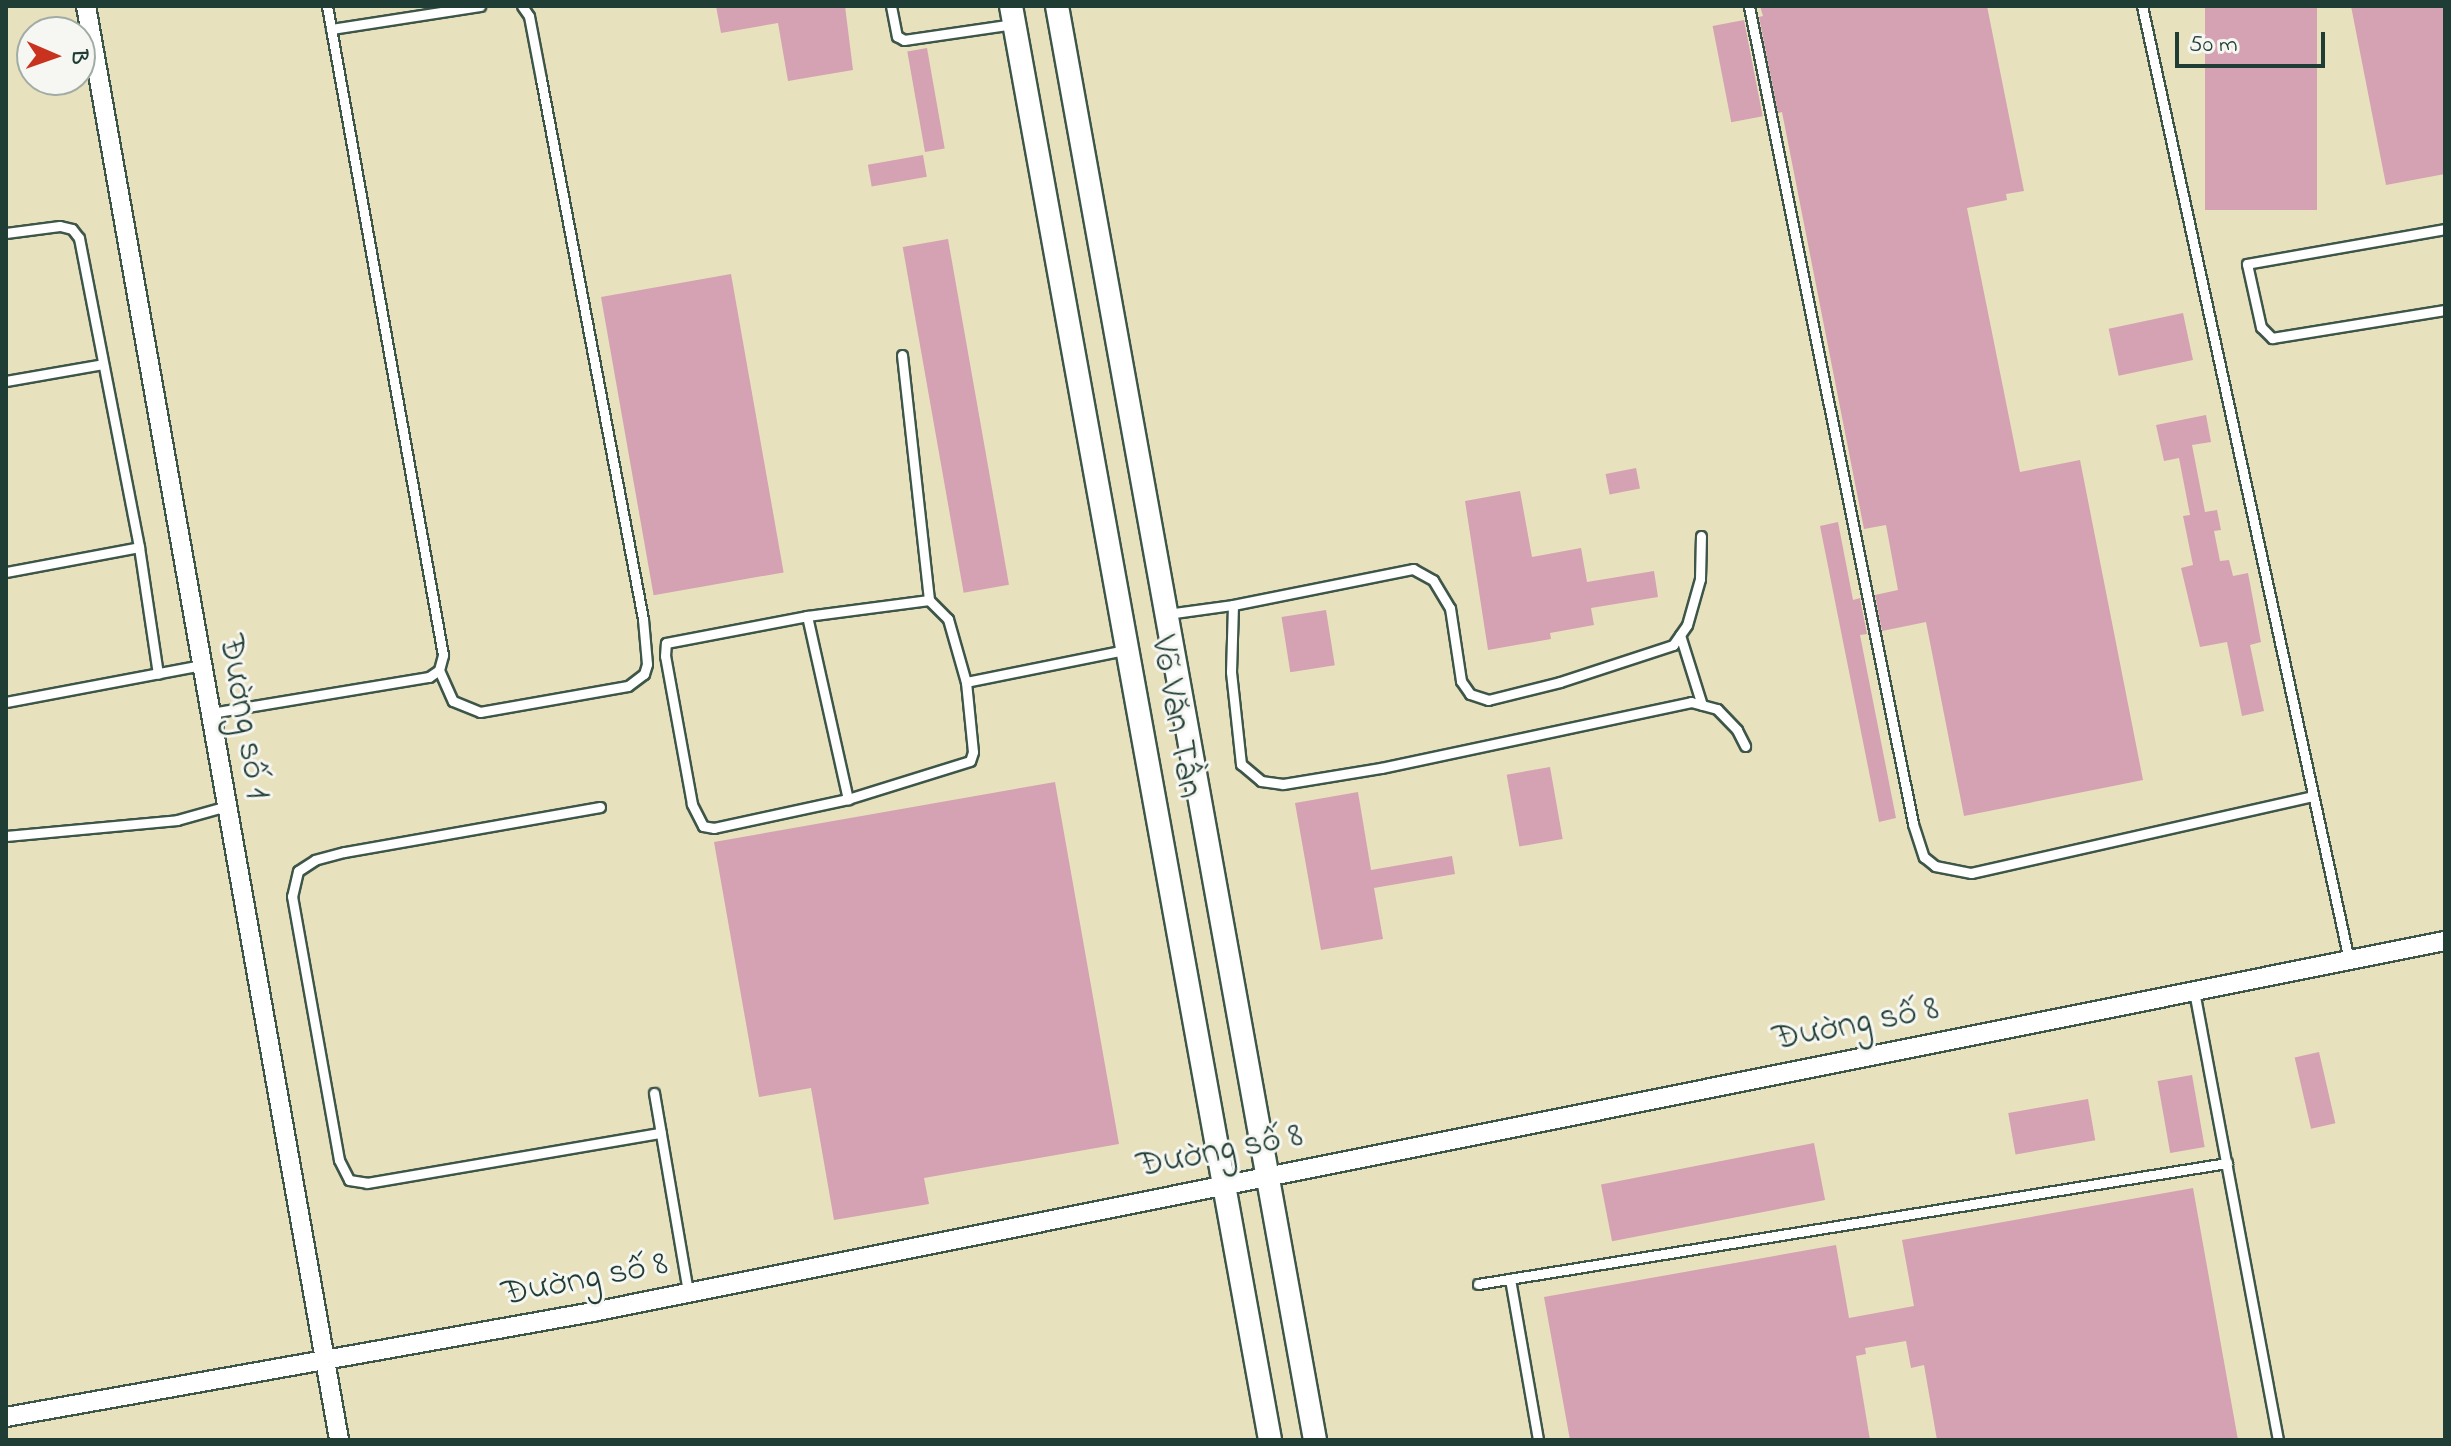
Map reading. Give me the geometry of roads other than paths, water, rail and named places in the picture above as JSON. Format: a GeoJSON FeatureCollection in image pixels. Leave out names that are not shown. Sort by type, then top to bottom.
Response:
{"type":"FeatureCollection","features":[{"type":"Feature","properties":{"kind":"street","name":"Đường số 1"},"geometry":{"type":"LineString","coordinates":[[86,6],[339,1440]]}},
{"type":"Feature","properties":{"kind":"street","name":"Võ Văn Tần"},"geometry":{"type":"LineString","coordinates":[[1057,6],[1315,1440]]}},
{"type":"Feature","properties":{"kind":"street","name":"Võ Văn Tần"},"geometry":{"type":"LineString","coordinates":[[1013,15],[1270,1440]]}},
{"type":"Feature","properties":{"kind":"street","name":"Đường số 8"},"geometry":{"type":"LineString","coordinates":[[6,1417],[325,1362],[688,1292],[2445,941]]}},
{"type":"Feature","properties":{"kind":"lane"},"geometry":{"type":"LineString","coordinates":[[327,6],[443,655],[439,670],[453,701],[480,712],[628,686],[644,674],[648,651],[529,16],[522,6]]}},
{"type":"Feature","properties":{"kind":"lane"},"geometry":{"type":"LineString","coordinates":[[331,29],[480,6]]}},
{"type":"Feature","properties":{"kind":"lane"},"geometry":{"type":"LineString","coordinates":[[891,6],[897,36],[904,40],[1013,15]]}},
{"type":"Feature","properties":{"kind":"lane"},"geometry":{"type":"LineString","coordinates":[[1749,6],[1915,833],[1924,857],[1935,866],[1971,873],[2312,796]]}},
{"type":"Feature","properties":{"kind":"lane"},"geometry":{"type":"LineString","coordinates":[[2142,6],[2349,960]]}},
{"type":"Feature","properties":{"kind":"lane"},"geometry":{"type":"LineString","coordinates":[[6,233],[60,226],[72,229],[79,238],[139,547],[158,674]]}},
{"type":"Feature","properties":{"kind":"lane"},"geometry":{"type":"LineString","coordinates":[[2445,229],[2247,264],[2261,327],[2272,338],[2445,310]]}},
{"type":"Feature","properties":{"kind":"lane"},"geometry":{"type":"LineString","coordinates":[[902,355],[929,600],[948,619],[966,682],[973,752],[970,761],[848,799],[714,828],[703,826],[697,820],[665,656],[666,643],[807,616],[929,600]]}},
{"type":"Feature","properties":{"kind":"lane"},"geometry":{"type":"LineString","coordinates":[[6,381],[103,364]]}},
{"type":"Feature","properties":{"kind":"lane"},"geometry":{"type":"LineString","coordinates":[[1164,614],[1233,605],[1413,569],[1433,580],[1450,608],[1461,681],[1470,694],[1488,700],[1560,682],[1673,645],[1687,625],[1700,579],[1701,536]]}},
{"type":"Feature","properties":{"kind":"lane"},"geometry":{"type":"LineString","coordinates":[[6,572],[139,547]]}},
{"type":"Feature","properties":{"kind":"lane"},"geometry":{"type":"LineString","coordinates":[[1233,605],[1231,672],[1241,764],[1261,781],[1283,784],[1381,768],[1571,725],[1691,702],[1717,709],[1737,730],[1745,746]]}},
{"type":"Feature","properties":{"kind":"lane"},"geometry":{"type":"LineString","coordinates":[[807,616],[848,799]]}},
{"type":"Feature","properties":{"kind":"lane"},"geometry":{"type":"LineString","coordinates":[[1680,635],[1702,705]]}},
{"type":"Feature","properties":{"kind":"lane"},"geometry":{"type":"LineString","coordinates":[[966,682],[1129,650]]}},
{"type":"Feature","properties":{"kind":"lane"},"geometry":{"type":"LineString","coordinates":[[6,702],[201,665]]}},
{"type":"Feature","properties":{"kind":"lane"},"geometry":{"type":"LineString","coordinates":[[210,713],[429,677],[439,670]]}},
{"type":"Feature","properties":{"kind":"lane"},"geometry":{"type":"LineString","coordinates":[[6,836],[177,820],[227,806]]}},
{"type":"Feature","properties":{"kind":"lane"},"geometry":{"type":"LineString","coordinates":[[600,807],[344,852],[315,860],[298,871],[292,896],[336,1145],[349,1180],[367,1183],[661,1133]]}},
{"type":"Feature","properties":{"kind":"lane"},"geometry":{"type":"LineString","coordinates":[[2194,991],[2278,1440]]}},
{"type":"Feature","properties":{"kind":"lane"},"geometry":{"type":"LineString","coordinates":[[654,1093],[688,1292]]}},
{"type":"Feature","properties":{"kind":"lane"},"geometry":{"type":"LineString","coordinates":[[1478,1284],[2227,1163]]}},
{"type":"Feature","properties":{"kind":"lane"},"geometry":{"type":"LineString","coordinates":[[1510,1279],[1538,1440]]}}]}
